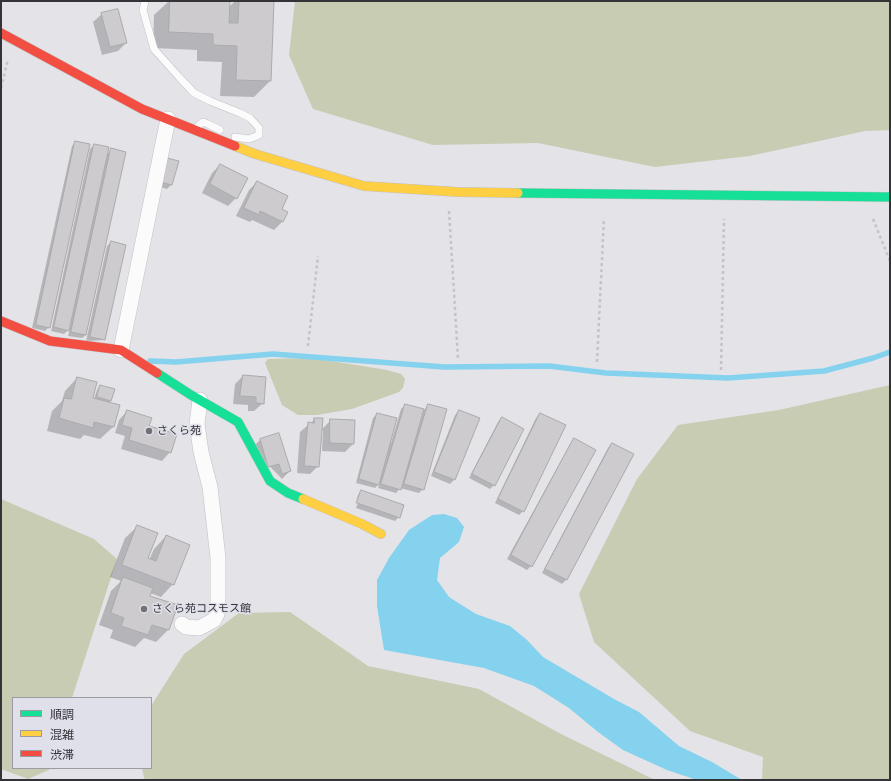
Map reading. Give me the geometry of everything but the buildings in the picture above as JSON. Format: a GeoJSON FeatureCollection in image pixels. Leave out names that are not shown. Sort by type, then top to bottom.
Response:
{"type":"FeatureCollection","features":[{"type":"Feature","properties":{"kind":"street"},"geometry":{"type":"LineString","coordinates":[[1,33],[142,109],[255,154],[364,186],[458,192],[890,197]]}},
{"type":"Feature","properties":{"kind":"street"},"geometry":{"type":"LineString","coordinates":[[121,350],[168,119]]}},
{"type":"Feature","properties":{"kind":"street"},"geometry":{"type":"LineString","coordinates":[[1,321],[50,341],[121,350],[238,422],[270,481],[288,493],[362,524],[381,534]]}},
{"type":"Feature","properties":{"kind":"street"},"geometry":{"type":"LineString","coordinates":[[182,624],[186,627],[199,628],[214,620],[217,614],[218,558],[210,487],[201,452],[197,424],[200,400]]}},
{"type":"Feature","properties":{"kind":"lane"},"geometry":{"type":"LineString","coordinates":[[145,1],[143,10],[154,49],[194,92],[210,101],[250,118],[259,128],[259,135],[249,140],[233,136],[203,122],[193,129]]}},
{"type":"Feature","properties":{"kind":"path"},"geometry":{"type":"LineString","coordinates":[[1,88],[8,58]]}},
{"type":"Feature","properties":{"kind":"path"},"geometry":{"type":"LineString","coordinates":[[449,209],[458,358]]}},
{"type":"Feature","properties":{"kind":"path"},"geometry":{"type":"LineString","coordinates":[[597,362],[604,218]]}},
{"type":"Feature","properties":{"kind":"path"},"geometry":{"type":"LineString","coordinates":[[721,370],[724,219]]}},
{"type":"Feature","properties":{"kind":"path"},"geometry":{"type":"LineString","coordinates":[[873,219],[890,261]]}},
{"type":"Feature","properties":{"kind":"path"},"geometry":{"type":"LineString","coordinates":[[308,346],[318,256]]}},
{"type":"Feature","properties":{"kind":"green space"},"geometry":{"type":"Polygon","coordinates":[[[295,1],[890,1],[890,130],[865,131],[750,156],[655,167],[538,143],[433,145],[313,109],[289,55],[295,1]]]}},
{"type":"Feature","properties":{"kind":"green space"},"geometry":{"type":"Polygon","coordinates":[[[312,358],[387,370],[401,374],[405,379],[403,388],[399,392],[352,409],[317,415],[298,415],[282,405],[265,363],[268,359],[312,358]]]}},
{"type":"Feature","properties":{"kind":"green space"},"geometry":{"type":"Polygon","coordinates":[[[890,385],[890,780],[762,780],[763,757],[690,731],[594,642],[579,594],[637,479],[678,425],[779,410],[890,385]]]}},
{"type":"Feature","properties":{"kind":"green space"},"geometry":{"type":"Polygon","coordinates":[[[1,499],[94,539],[117,559],[72,697],[12,697],[12,769],[49,770],[28,779],[1,769],[1,499]]]}},
{"type":"Feature","properties":{"kind":"green space"},"geometry":{"type":"Polygon","coordinates":[[[290,612],[368,666],[479,689],[561,734],[655,780],[146,780],[144,778],[142,769],[152,769],[152,704],[184,654],[239,613],[290,612]]]}},
{"type":"Feature","properties":{"kind":"water"},"geometry":{"type":"Polygon","coordinates":[[[444,514],[457,518],[464,527],[459,542],[440,558],[437,580],[449,597],[476,614],[510,626],[527,640],[543,657],[639,712],[679,746],[712,762],[742,780],[697,780],[667,770],[623,750],[569,708],[534,686],[484,668],[384,650],[377,606],[377,580],[389,558],[409,530],[432,515],[444,514]]]}},
{"type":"Feature","properties":{"kind":"waterway"},"geometry":{"type":"LineString","coordinates":[[150,361],[176,362],[273,354],[444,367],[549,366],[606,373],[728,378],[824,371],[890,352]]}},
{"type":"Feature","properties":{"kind":"traffic: fast"},"geometry":{"type":"LineString","coordinates":[[518,193],[890,197]]}},
{"type":"Feature","properties":{"kind":"traffic: fast"},"geometry":{"type":"LineString","coordinates":[[157,373],[191,395],[238,422],[270,481],[288,493],[303,499]]}},
{"type":"Feature","properties":{"kind":"traffic: slow"},"geometry":{"type":"LineString","coordinates":[[235,146],[255,154],[364,186],[458,192],[518,193]]}},
{"type":"Feature","properties":{"kind":"traffic: slow"},"geometry":{"type":"LineString","coordinates":[[303,499],[362,524],[381,534]]}},
{"type":"Feature","properties":{"kind":"traffic: jam"},"geometry":{"type":"LineString","coordinates":[[1,33],[142,109],[235,146]]}},
{"type":"Feature","properties":{"kind":"traffic: jam"},"geometry":{"type":"LineString","coordinates":[[1,321],[50,341],[121,350],[157,373]]}},
{"type":"Feature","properties":{"kind":"place","name":"さくら苑"},"geometry":{"type":"Point","coordinates":[149,431]}},
{"type":"Feature","properties":{"kind":"place","name":"さくら苑コスモス館"},"geometry":{"type":"Point","coordinates":[144,609]}}]}
